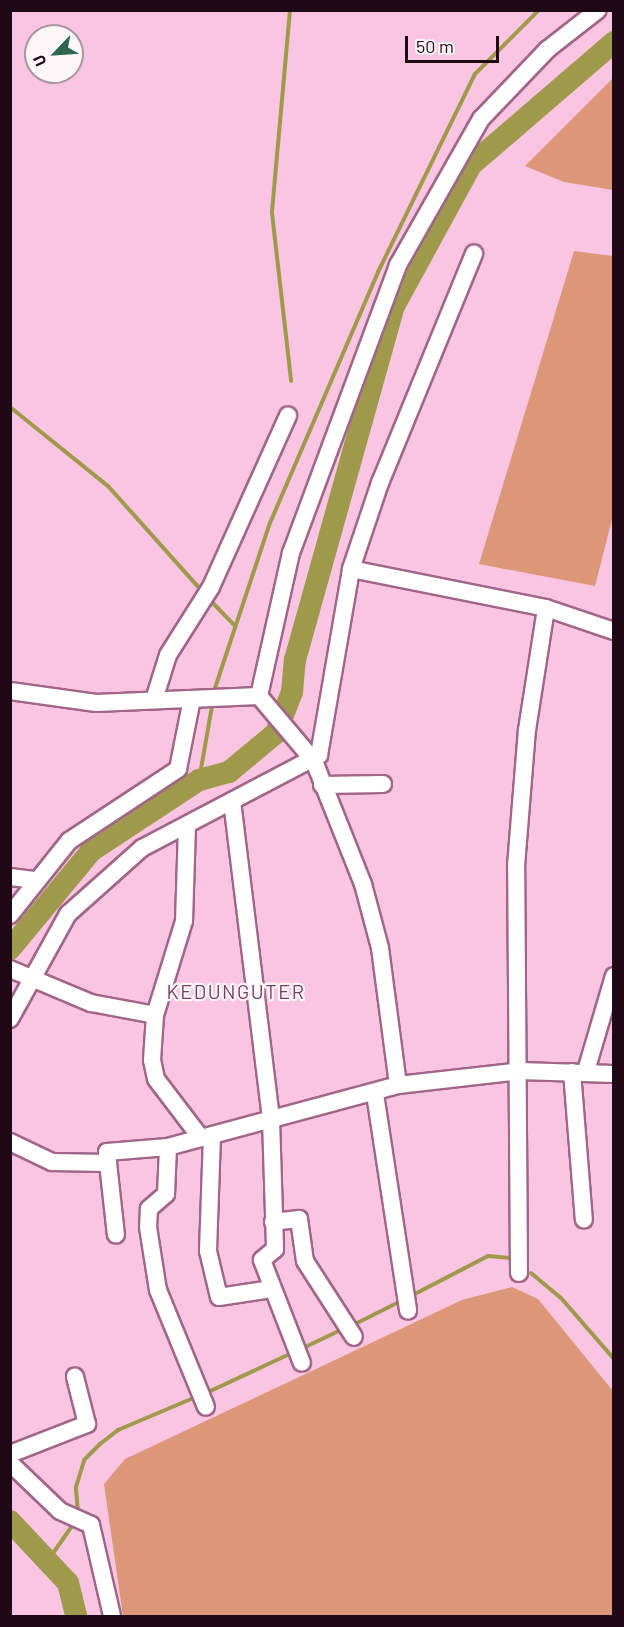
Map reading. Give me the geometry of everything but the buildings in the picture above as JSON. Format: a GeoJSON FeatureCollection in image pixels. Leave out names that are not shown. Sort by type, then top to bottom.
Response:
{"type":"FeatureCollection","features":[{"type":"Feature","properties":{"kind":"street"},"geometry":{"type":"LineString","coordinates":[[257,699],[291,553],[398,266],[481,118],[548,49],[598,10]]}},
{"type":"Feature","properties":{"kind":"street"},"geometry":{"type":"LineString","coordinates":[[314,761],[351,569],[474,254]]}},
{"type":"Feature","properties":{"kind":"street"},"geometry":{"type":"LineString","coordinates":[[154,700],[168,655],[190,614],[212,587],[288,416]]}},
{"type":"Feature","properties":{"kind":"street"},"geometry":{"type":"LineString","coordinates":[[351,569],[546,608],[614,631]]}},
{"type":"Feature","properties":{"kind":"street"},"geometry":{"type":"LineString","coordinates":[[519,1273],[520,1071],[516,866],[528,730],[546,608]]}},
{"type":"Feature","properties":{"kind":"street"},"geometry":{"type":"LineString","coordinates":[[10,691],[96,703],[198,698],[257,699],[301,743],[314,761],[372,917],[398,1085]]}},
{"type":"Feature","properties":{"kind":"street"},"geometry":{"type":"LineString","coordinates":[[10,915],[34,880],[69,841],[178,770],[198,698]]}},
{"type":"Feature","properties":{"kind":"street"},"geometry":{"type":"LineString","coordinates":[[10,1019],[23,974],[68,914],[142,848],[187,826],[297,763],[314,761]]}},
{"type":"Feature","properties":{"kind":"street"},"geometry":{"type":"LineString","coordinates":[[322,785],[383,784]]}},
{"type":"Feature","properties":{"kind":"street"},"geometry":{"type":"LineString","coordinates":[[232,801],[271,1119],[275,1249],[262,1255],[271,1289],[298,1355]]}},
{"type":"Feature","properties":{"kind":"street"},"geometry":{"type":"LineString","coordinates":[[187,826],[184,921],[155,1015],[153,1071],[207,1137],[208,1251],[219,1297],[271,1289]]}},
{"type":"Feature","properties":{"kind":"street"},"geometry":{"type":"LineString","coordinates":[[10,877],[34,880]]}},
{"type":"Feature","properties":{"kind":"street"},"geometry":{"type":"LineString","coordinates":[[23,974],[91,1003],[155,1015]]}},
{"type":"Feature","properties":{"kind":"street"},"geometry":{"type":"LineString","coordinates":[[584,1220],[579,1072],[614,976]]}},
{"type":"Feature","properties":{"kind":"street"},"geometry":{"type":"LineString","coordinates":[[116,1235],[108,1152],[168,1147],[375,1094],[398,1085],[520,1071],[614,1074]]}},
{"type":"Feature","properties":{"kind":"street"},"geometry":{"type":"LineString","coordinates":[[375,1094],[406,1303]]}},
{"type":"Feature","properties":{"kind":"street"},"geometry":{"type":"LineString","coordinates":[[10,1142],[52,1162],[108,1163]]}},
{"type":"Feature","properties":{"kind":"street"},"geometry":{"type":"LineString","coordinates":[[168,1147],[166,1194],[149,1209],[151,1245],[158,1290],[206,1407]]}},
{"type":"Feature","properties":{"kind":"street"},"geometry":{"type":"LineString","coordinates":[[273,1221],[299,1219],[305,1261],[350,1330]]}},
{"type":"Feature","properties":{"kind":"street"},"geometry":{"type":"LineString","coordinates":[[10,1454],[87,1424],[75,1377]]}},
{"type":"Feature","properties":{"kind":"street"},"geometry":{"type":"LineString","coordinates":[[10,1463],[60,1511],[91,1525],[112,1617]]}},
{"type":"Feature","properties":{"kind":"shaded area"},"geometry":{"type":"Polygon","coordinates":[[[613,78],[613,190],[564,182],[525,166],[613,78]]]}},
{"type":"Feature","properties":{"kind":"shaded area"},"geometry":{"type":"Polygon","coordinates":[[[574,251],[613,256],[614,512],[595,586],[479,564],[574,251]]]}},
{"type":"Feature","properties":{"kind":"shaded area"},"geometry":{"type":"Polygon","coordinates":[[[512,1287],[538,1299],[613,1391],[613,1616],[123,1616],[104,1484],[125,1459],[462,1300],[512,1287]]]}},
{"type":"Feature","properties":{"kind":"waterway"},"geometry":{"type":"LineString","coordinates":[[290,10],[272,213],[291,381]]}},
{"type":"Feature","properties":{"kind":"waterway"},"geometry":{"type":"LineString","coordinates":[[213,694],[270,523],[378,272],[475,74],[539,10]]}},
{"type":"Feature","properties":{"kind":"waterway"},"geometry":{"type":"LineString","coordinates":[[10,949],[91,851],[199,780],[229,772],[276,733],[292,692],[295,660],[393,308],[471,165],[614,42]]}},
{"type":"Feature","properties":{"kind":"waterway"},"geometry":{"type":"LineString","coordinates":[[10,407],[108,486],[202,591]]}},
{"type":"Feature","properties":{"kind":"waterway"},"geometry":{"type":"LineString","coordinates":[[209,599],[234,625]]}},
{"type":"Feature","properties":{"kind":"waterway"},"geometry":{"type":"LineString","coordinates":[[199,780],[213,701]]}},
{"type":"Feature","properties":{"kind":"waterway"},"geometry":{"type":"LineString","coordinates":[[409,1297],[488,1256],[512,1258]]}},
{"type":"Feature","properties":{"kind":"waterway"},"geometry":{"type":"LineString","coordinates":[[531,1273],[561,1298],[614,1359]]}},
{"type":"Feature","properties":{"kind":"waterway"},"geometry":{"type":"LineString","coordinates":[[353,1325],[403,1300]]}},
{"type":"Feature","properties":{"kind":"waterway"},"geometry":{"type":"LineString","coordinates":[[301,1349],[343,1329]]}},
{"type":"Feature","properties":{"kind":"waterway"},"geometry":{"type":"LineString","coordinates":[[206,1393],[294,1352]]}},
{"type":"Feature","properties":{"kind":"waterway"},"geometry":{"type":"LineString","coordinates":[[78,1512],[76,1487],[84,1460],[100,1444],[118,1430],[198,1396]]}},
{"type":"Feature","properties":{"kind":"waterway"},"geometry":{"type":"LineString","coordinates":[[10,1521],[68,1583],[76,1616]]}},
{"type":"Feature","properties":{"kind":"waterway"},"geometry":{"type":"LineString","coordinates":[[49,1559],[74,1523]]}},
{"type":"Feature","properties":{"kind":"district","name":"KEDUNGUTER"},"geometry":{"type":"Point","coordinates":[236,991]}}]}
